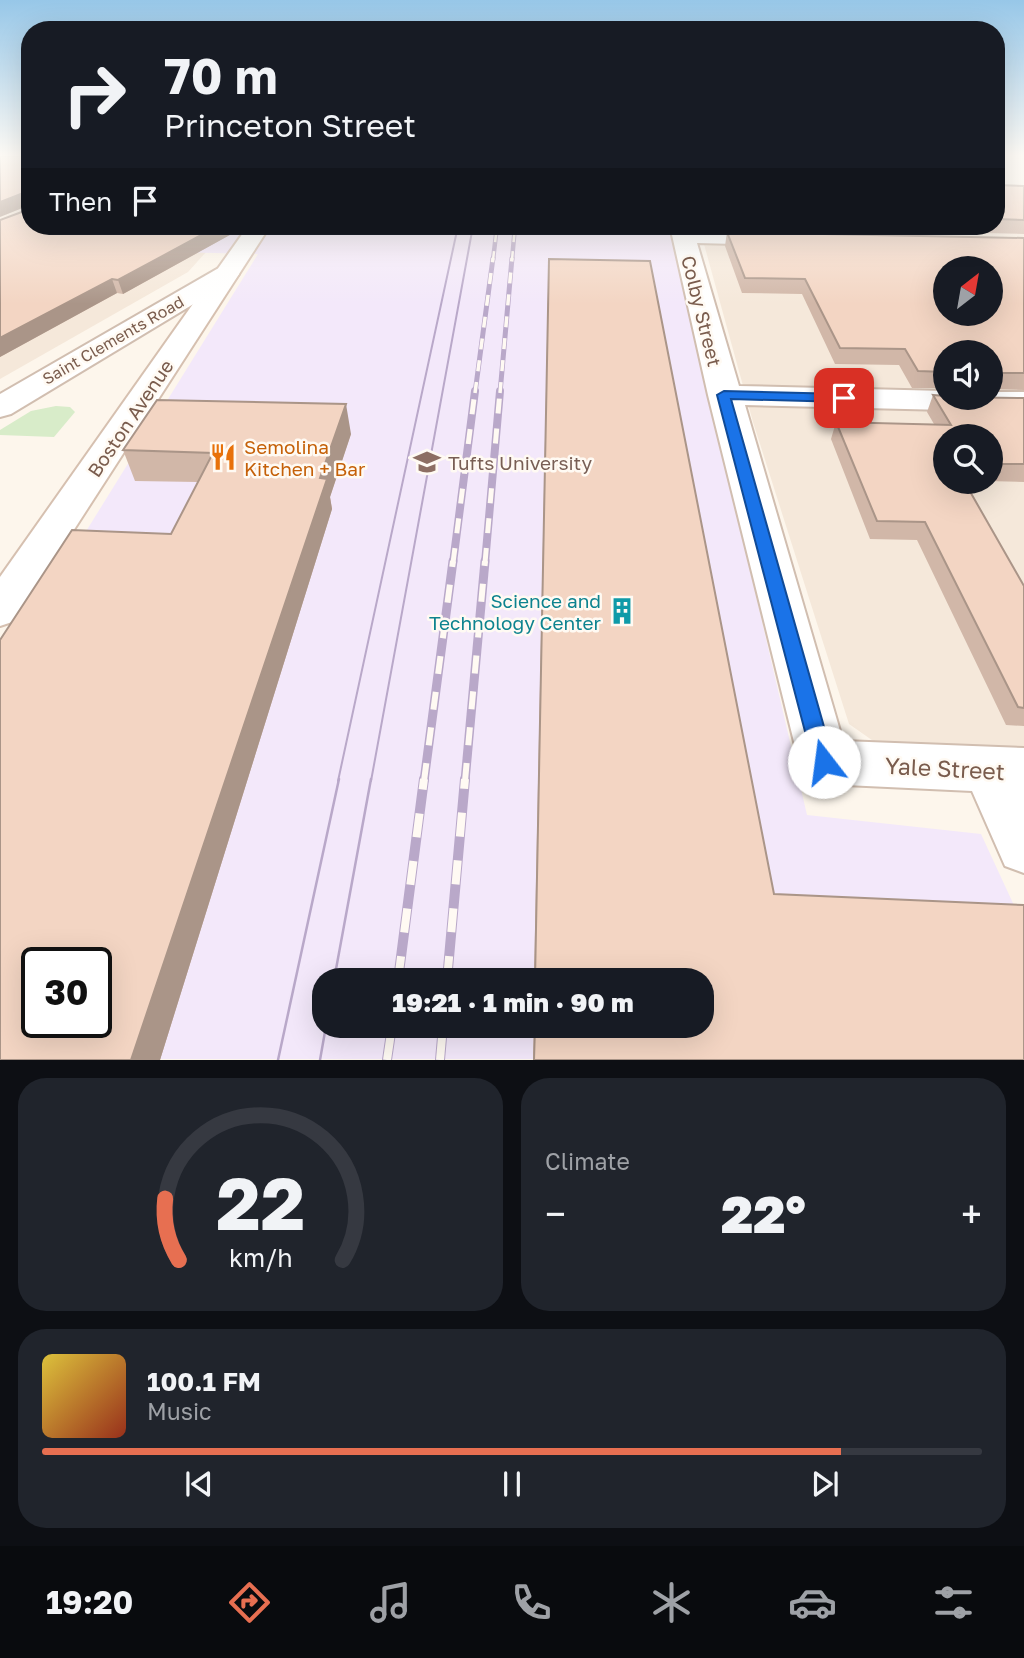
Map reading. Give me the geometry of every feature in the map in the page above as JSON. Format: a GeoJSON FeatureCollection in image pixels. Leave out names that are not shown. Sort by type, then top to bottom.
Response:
{"type":"FeatureCollection","features":[{"type":"Feature","properties":{"kind":"street","name":"Boston Avenue"},"geometry":{"type":"LineString","coordinates":[[0,610],[253,235]]}},
{"type":"Feature","properties":{"kind":"street","name":"Colby Street"},"geometry":{"type":"LineString","coordinates":[[683,235],[824,762]]}},
{"type":"Feature","properties":{"kind":"street"},"geometry":{"type":"LineString","coordinates":[[738,235],[794,239]]}},
{"type":"Feature","properties":{"kind":"street","name":"Saint Clements Road"},"geometry":{"type":"LineString","coordinates":[[0,407],[226,274]]}},
{"type":"Feature","properties":{"kind":"street"},"geometry":{"type":"LineString","coordinates":[[724,395],[1024,402]]}},
{"type":"Feature","properties":{"kind":"street","name":"Yale Street"},"geometry":{"type":"LineString","coordinates":[[824,762],[1006,771]]}},
{"type":"Feature","properties":{"kind":"street"},"geometry":{"type":"LineString","coordinates":[[1006,771],[1024,847]]}},
{"type":"Feature","properties":{"kind":"shaded area"},"geometry":{"type":"Polygon","coordinates":[[[0,205],[21,205],[21,235],[66,235],[130,251],[206,252],[188,272],[0,379],[0,205]]]}},
{"type":"Feature","properties":{"kind":"shaded area"},"geometry":{"type":"Polygon","coordinates":[[[1011,205],[1024,205],[1024,781],[879,745],[849,724],[753,422],[701,235],[1005,235],[1005,214],[1011,205]]]}},
{"type":"Feature","properties":{"kind":"shaded area","name":"Tufts University"},"geometry":{"type":"Polygon","coordinates":[[[145,235],[672,235],[807,815],[981,834],[1024,927],[1024,1059],[0,1059],[0,670],[258,254],[129,251],[145,235]]]}},
{"type":"Feature","properties":{"kind":"green space"},"geometry":{"type":"Polygon","coordinates":[[[56,406],[70,407],[75,412],[54,437],[0,435],[0,430],[31,411],[56,406]]]}},
{"type":"Feature","properties":{"kind":"building"},"geometry":{"type":"Polygon","coordinates":[[[1005,205],[1024,205],[1024,220],[1005,219],[1005,205]]]}},
{"type":"Feature","properties":{"kind":"building"},"geometry":{"type":"Polygon","coordinates":[[[21,212],[21,235],[201,235],[118,280],[112,279],[0,338],[0,220],[21,212]]]}},
{"type":"Feature","properties":{"kind":"building"},"geometry":{"type":"Polygon","coordinates":[[[728,235],[1024,238],[1024,373],[1003,373],[1003,340],[933,340],[933,372],[918,371],[905,349],[840,348],[805,279],[745,278],[728,235]]]}},
{"type":"Feature","properties":{"kind":"building","name":"Science and Technology Center"},"geometry":{"type":"Polygon","coordinates":[[[549,259],[650,261],[774,894],[1024,905],[1024,1060],[534,1060],[535,1038],[714,1038],[714,968],[535,968],[549,259]]]}},
{"type":"Feature","properties":{"kind":"building"},"geometry":{"type":"Polygon","coordinates":[[[1003,398],[1024,398],[1024,464],[1003,464],[1003,424],[950,424],[942,410],[1003,410],[1003,398]]]}},
{"type":"Feature","properties":{"kind":"building"},"geometry":{"type":"Polygon","coordinates":[[[157,400],[346,404],[320,478],[327,479],[131,1060],[0,1060],[0,640],[72,530],[171,534],[213,453],[123,450],[157,400]]]}},
{"type":"Feature","properties":{"kind":"building"},"geometry":{"type":"Polygon","coordinates":[[[836,422],[933,425],[933,494],[971,494],[1024,586],[1024,708],[1018,707],[925,522],[877,521],[836,422]]]}},
{"type":"Feature","properties":{"kind":"tram line"},"geometry":{"type":"LineString","coordinates":[[338,781],[456,235]]}},
{"type":"Feature","properties":{"kind":"tram line"},"geometry":{"type":"LineString","coordinates":[[371,781],[471,235]]}},
{"type":"Feature","properties":{"kind":"tram line"},"geometry":{"type":"LineString","coordinates":[[278,1060],[339,779]]}},
{"type":"Feature","properties":{"kind":"tram line"},"geometry":{"type":"LineString","coordinates":[[336,968],[371,779]]}},
{"type":"Feature","properties":{"kind":"tram line"},"geometry":{"type":"LineString","coordinates":[[320,1060],[324,1038]]}},
{"type":"Feature","properties":{"kind":"railway"},"geometry":{"type":"LineString","coordinates":[[493,260],[496,235]]}},
{"type":"Feature","properties":{"kind":"railway"},"geometry":{"type":"LineString","coordinates":[[512,260],[514,235]]}},
{"type":"Feature","properties":{"kind":"railway"},"geometry":{"type":"LineString","coordinates":[[475,393],[493,258]]}},
{"type":"Feature","properties":{"kind":"railway"},"geometry":{"type":"LineString","coordinates":[[500,393],[512,258]]}},
{"type":"Feature","properties":{"kind":"railway"},"geometry":{"type":"LineString","coordinates":[[453,563],[475,391]]}},
{"type":"Feature","properties":{"kind":"railway"},"geometry":{"type":"LineString","coordinates":[[485,563],[500,391]]}},
{"type":"Feature","properties":{"kind":"railway"},"geometry":{"type":"LineString","coordinates":[[424,781],[453,561]]}},
{"type":"Feature","properties":{"kind":"railway"},"geometry":{"type":"LineString","coordinates":[[465,781],[485,561]]}},
{"type":"Feature","properties":{"kind":"railway"},"geometry":{"type":"LineString","coordinates":[[400,968],[424,779]]}},
{"type":"Feature","properties":{"kind":"railway"},"geometry":{"type":"LineString","coordinates":[[448,968],[465,779]]}},
{"type":"Feature","properties":{"kind":"railway"},"geometry":{"type":"LineString","coordinates":[[387,1060],[390,1038]]}},
{"type":"Feature","properties":{"kind":"railway"},"geometry":{"type":"LineString","coordinates":[[440,1060],[442,1038]]}},
{"type":"Feature","properties":{"kind":"place","name":"Semolina Kitchen + Bar"},"geometry":{"type":"Point","coordinates":[223,457]}},
{"type":"Feature","properties":{"kind":"place","name":"Tufts University"},"geometry":{"type":"Point","coordinates":[427,462]}},
{"type":"Feature","properties":{"kind":"place","name":"Science and Technology Center"},"geometry":{"type":"Point","coordinates":[622,611]}},
{"type":"Feature","properties":{"kind":"route"},"geometry":{"type":"LineString","coordinates":[[824,762],[724,395],[844,398]]}}]}
